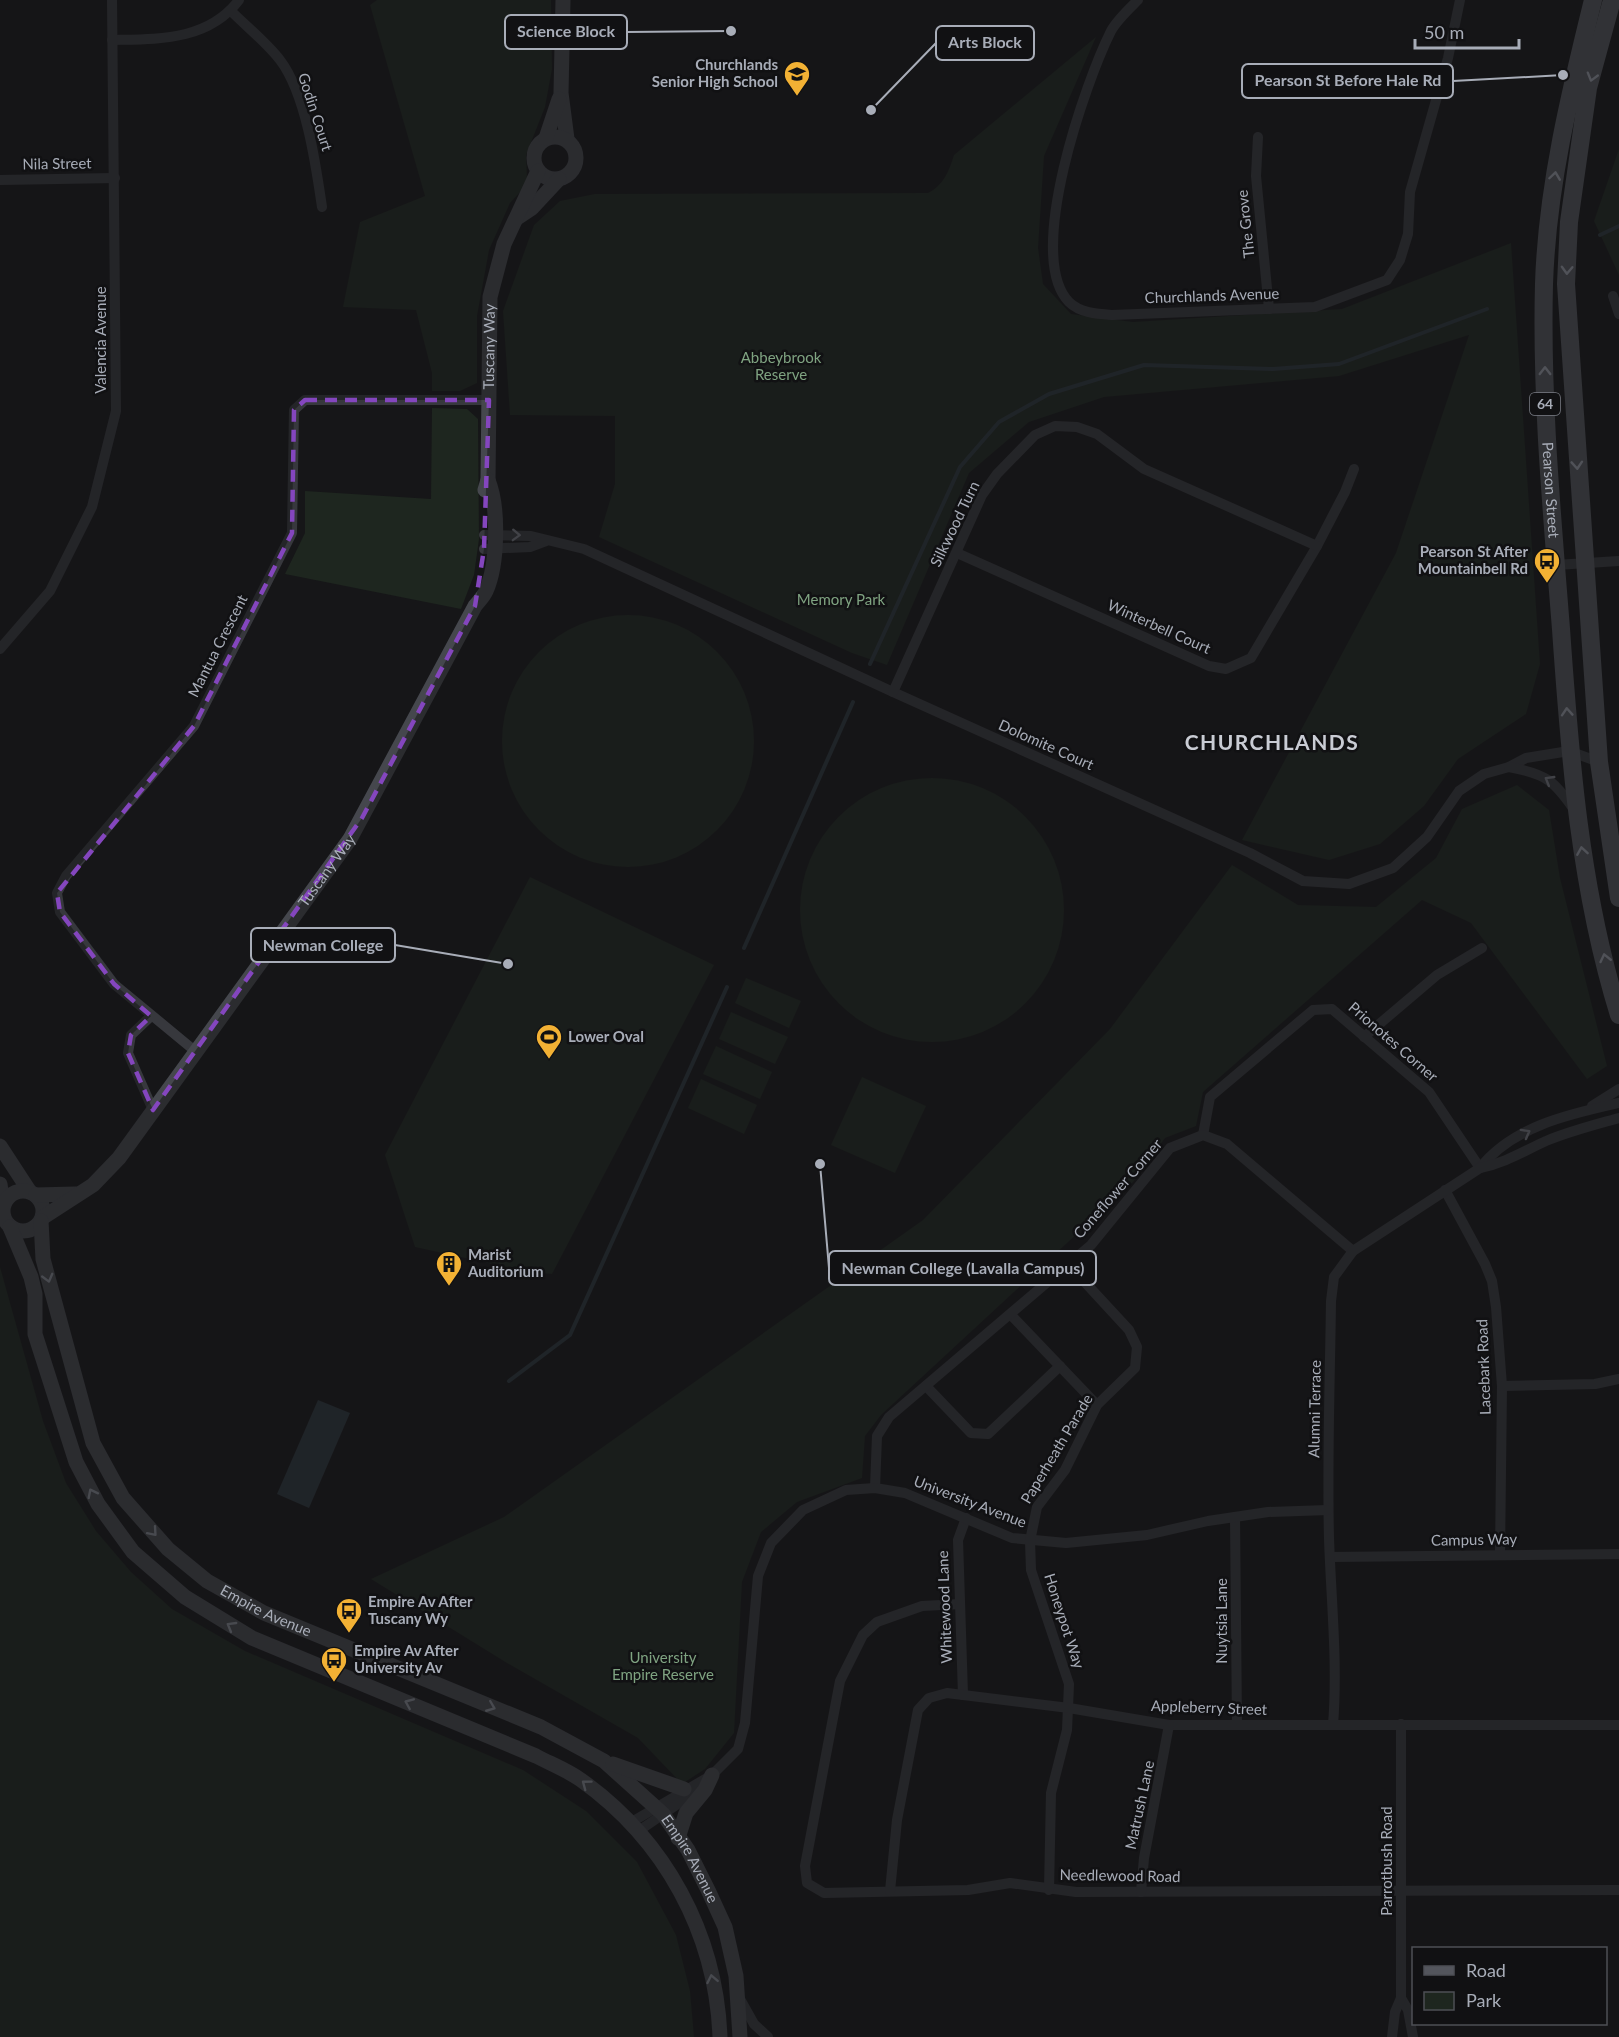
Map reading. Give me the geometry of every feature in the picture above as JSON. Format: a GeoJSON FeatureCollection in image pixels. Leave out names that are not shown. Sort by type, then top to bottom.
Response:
{"type":"FeatureCollection","features":[{"type":"Feature","properties":{"kind":"main road"},"geometry":{"type":"LineString","coordinates":[[563,0],[561,93],[567,140]]}},
{"type":"Feature","properties":{"kind":"main road","name":"Pearson Street"},"geometry":{"type":"LineString","coordinates":[[1593,0],[1564,121],[1554,179],[1544,282],[1545,411],[1569,752],[1576,812],[1588,890],[1619,1015]]}},
{"type":"Feature","properties":{"kind":"main road","name":"Pearson Street"},"geometry":{"type":"LineString","coordinates":[[1612,0],[1588,88],[1569,222],[1566,284],[1599,762],[1619,898]]}},
{"type":"Feature","properties":{"kind":"main road"},"geometry":{"type":"LineString","coordinates":[[546,138],[560,137],[567,140],[575,150],[575,167],[559,179],[547,178],[538,171],[534,155],[536,148],[546,138],[561,93]]}},
{"type":"Feature","properties":{"kind":"main road","name":"Tuscany Way"},"geometry":{"type":"LineString","coordinates":[[42,1220],[76,1194],[93,1185],[106,1172],[350,839],[475,606],[486,593],[493,570],[489,542],[494,493],[488,480],[490,297],[504,244],[538,171]]}},
{"type":"Feature","properties":{"kind":"main road","name":"Tuscany Way"},"geometry":{"type":"LineString","coordinates":[[517,218],[532,207],[559,179]]}},
{"type":"Feature","properties":{"kind":"main road"},"geometry":{"type":"LineString","coordinates":[[0,1146],[33,1193],[42,1202],[42,1220],[27,1231],[10,1227],[3,1217],[0,1184]]}},
{"type":"Feature","properties":{"kind":"main road"},"geometry":{"type":"LineString","coordinates":[[3,1205],[17,1191],[76,1194]]}},
{"type":"Feature","properties":{"kind":"main road","name":"Empire Avenue"},"geometry":{"type":"LineString","coordinates":[[42,1220],[43,1259],[93,1443],[123,1498],[168,1549],[207,1581],[264,1613],[541,1727],[604,1761],[658,1811],[688,1850],[725,1926],[739,1999],[740,2037]]}},
{"type":"Feature","properties":{"kind":"main road","name":"Empire Avenue"},"geometry":{"type":"LineString","coordinates":[[10,1227],[31,1277],[35,1294],[35,1334],[76,1462],[98,1504],[133,1552],[184,1597],[252,1638],[536,1756],[579,1778],[614,1806],[635,1827],[667,1868],[697,1925],[710,1970],[719,2016],[720,2037]]}},
{"type":"Feature","properties":{"kind":"main road"},"geometry":{"type":"LineString","coordinates":[[604,1761],[684,1789]]}},
{"type":"Feature","properties":{"kind":"main road"},"geometry":{"type":"LineString","coordinates":[[678,1838],[686,1813],[705,1790],[705,1780]]}},
{"type":"Feature","properties":{"kind":"street","name":"Valencia Avenue"},"geometry":{"type":"LineString","coordinates":[[0,649],[50,591],[92,507],[116,411],[112,0]]}},
{"type":"Feature","properties":{"kind":"street"},"geometry":{"type":"LineString","coordinates":[[112,40],[175,38],[208,27],[231,10],[239,0]]}},
{"type":"Feature","properties":{"kind":"street","name":"Churchlands Avenue"},"geometry":{"type":"LineString","coordinates":[[1138,0],[1112,29],[1074,122],[1058,189],[1053,249],[1056,279],[1069,302],[1088,313],[1112,315],[1316,307],[1388,280],[1400,260],[1408,234],[1410,192],[1448,58],[1460,0]]}},
{"type":"Feature","properties":{"kind":"street","name":"Godin Court"},"geometry":{"type":"LineString","coordinates":[[231,10],[281,61],[293,84],[314,150],[322,207]]}},
{"type":"Feature","properties":{"kind":"street","name":"The Grove"},"geometry":{"type":"LineString","coordinates":[[1258,136],[1256,176],[1269,309]]}},
{"type":"Feature","properties":{"kind":"street","name":"Nila Street"},"geometry":{"type":"LineString","coordinates":[[0,180],[115,178]]}},
{"type":"Feature","properties":{"kind":"street"},"geometry":{"type":"LineString","coordinates":[[1613,296],[1619,314]]}},
{"type":"Feature","properties":{"kind":"street","name":"Mantua Crescent"},"geometry":{"type":"LineString","coordinates":[[195,1051],[114,984],[60,912],[57,893],[66,876],[194,726],[292,533],[294,410],[305,400],[489,400]]}},
{"type":"Feature","properties":{"kind":"street","name":"Silkwood Turn"},"geometry":{"type":"LineString","coordinates":[[893,692],[982,495],[997,474],[1035,435],[1055,426],[1077,427],[1097,434],[1144,469],[1317,546]]}},
{"type":"Feature","properties":{"kind":"street","name":"Winterbell Court"},"geometry":{"type":"LineString","coordinates":[[957,553],[1209,666],[1226,669],[1251,658],[1317,546],[1354,469]]}},
{"type":"Feature","properties":{"kind":"street","name":"Dolomite Court"},"geometry":{"type":"LineString","coordinates":[[489,542],[531,536],[546,542],[584,549],[1250,853],[1303,881],[1349,884],[1393,868],[1427,837],[1459,791],[1484,774],[1509,767],[1526,758],[1569,752],[1599,762]]}},
{"type":"Feature","properties":{"kind":"street"},"geometry":{"type":"LineString","coordinates":[[1556,565],[1619,561]]}},
{"type":"Feature","properties":{"kind":"street"},"geometry":{"type":"LineString","coordinates":[[1509,767],[1540,775],[1558,786],[1576,812]]}},
{"type":"Feature","properties":{"kind":"street"},"geometry":{"type":"LineString","coordinates":[[1364,1036],[1437,975],[1482,948]]}},
{"type":"Feature","properties":{"kind":"street","name":"Prionotes Corner"},"geometry":{"type":"LineString","coordinates":[[1203,1135],[1210,1096],[1313,1010],[1332,1009],[1429,1092],[1480,1168]]}},
{"type":"Feature","properties":{"kind":"street"},"geometry":{"type":"LineString","coordinates":[[150,1016],[131,1035],[128,1053],[153,1110]]}},
{"type":"Feature","properties":{"kind":"street"},"geometry":{"type":"LineString","coordinates":[[1584,1111],[1619,1089]]}},
{"type":"Feature","properties":{"kind":"street","name":"Alumni Terrace"},"geometry":{"type":"LineString","coordinates":[[1333,1725],[1336,1685],[1332,1650],[1329,1510],[1331,1301],[1334,1277],[1353,1251],[1480,1168],[1494,1151],[1541,1124],[1619,1103]]}},
{"type":"Feature","properties":{"kind":"street","name":"Alumni Terrace"},"geometry":{"type":"LineString","coordinates":[[1480,1168],[1501,1164],[1548,1141],[1586,1127],[1619,1119]]}},
{"type":"Feature","properties":{"kind":"street"},"geometry":{"type":"LineString","coordinates":[[1203,1135],[1227,1144],[1353,1251]]}},
{"type":"Feature","properties":{"kind":"street","name":"Coneflower Corner"},"geometry":{"type":"LineString","coordinates":[[875,1488],[877,1436],[889,1417],[1091,1245],[1170,1148],[1203,1135]]}},
{"type":"Feature","properties":{"kind":"street","name":"Lacebark Road"},"geometry":{"type":"LineString","coordinates":[[1444,1190],[1492,1281],[1502,1386],[1500,1554]]}},
{"type":"Feature","properties":{"kind":"street","name":"Paperheath Parade"},"geometry":{"type":"LineString","coordinates":[[1030,1540],[1037,1508],[1065,1470],[1097,1405],[1135,1368],[1137,1347],[1129,1330],[1069,1266]]}},
{"type":"Feature","properties":{"kind":"street"},"geometry":{"type":"LineString","coordinates":[[1011,1315],[1097,1405]]}},
{"type":"Feature","properties":{"kind":"street"},"geometry":{"type":"LineString","coordinates":[[926,1386],[971,1433],[988,1434],[1060,1366]]}},
{"type":"Feature","properties":{"kind":"street"},"geometry":{"type":"LineString","coordinates":[[1502,1386],[1585,1385],[1619,1379]]}},
{"type":"Feature","properties":{"kind":"street","name":"University Avenue"},"geometry":{"type":"LineString","coordinates":[[658,1811],[691,1795],[738,1749],[742,1732],[758,1576],[771,1544],[803,1510],[846,1490],[875,1488],[905,1493],[1012,1538],[1066,1543],[1147,1535],[1235,1516],[1268,1512],[1329,1510]]}},
{"type":"Feature","properties":{"kind":"street","name":"Nuytsia Lane"},"geometry":{"type":"LineString","coordinates":[[1235,1516],[1237,1725]]}},
{"type":"Feature","properties":{"kind":"street","name":"Whitewood Lane"},"geometry":{"type":"LineString","coordinates":[[963,1695],[958,1540],[966,1518]]}},
{"type":"Feature","properties":{"kind":"street","name":"Honeypot Way"},"geometry":{"type":"LineString","coordinates":[[1030,1540],[1031,1569],[1069,1684],[1067,1730],[1051,1792],[1049,1890]]}},
{"type":"Feature","properties":{"kind":"street","name":"Campus Way"},"geometry":{"type":"LineString","coordinates":[[1330,1557],[1619,1554]]}},
{"type":"Feature","properties":{"kind":"street","name":"Needlewood Road"},"geometry":{"type":"LineString","coordinates":[[960,1604],[922,1606],[877,1622],[863,1635],[840,1681],[805,1866],[807,1883],[824,1893],[968,1890],[1010,1883],[1049,1890],[1141,1892],[1619,1890]]}},
{"type":"Feature","properties":{"kind":"street","name":"Appleberry Street"},"geometry":{"type":"LineString","coordinates":[[890,1891],[897,1820],[918,1710],[929,1698],[947,1693],[1069,1708],[1169,1725],[1619,1725]]}},
{"type":"Feature","properties":{"kind":"street","name":"Parrotbush Road"},"geometry":{"type":"LineString","coordinates":[[1393,2037],[1395,2012],[1401,1998],[1401,1724]]}},
{"type":"Feature","properties":{"kind":"street","name":"Matrush Lane"},"geometry":{"type":"LineString","coordinates":[[1141,1892],[1144,1858],[1169,1725]]}},
{"type":"Feature","properties":{"kind":"street","name":"University Avenue"},"geometry":{"type":"LineString","coordinates":[[635,1827],[684,1789],[705,1780]]}},
{"type":"Feature","properties":{"kind":"street","name":"Parrotbush Road"},"geometry":{"type":"LineString","coordinates":[[1401,1998],[1407,2010],[1413,2037]]}},
{"type":"Feature","properties":{"kind":"street"},"geometry":{"type":"LineString","coordinates":[[739,1999],[754,2024],[768,2037]]}},
{"type":"Feature","properties":{"kind":"street"},"geometry":{"type":"LineString","coordinates":[[1393,2037],[1406,2037]]}},
{"type":"Feature","properties":{"kind":"highlighted area"},"geometry":{"type":"Polygon","coordinates":[[[305,400],[489,400],[484,549],[475,606],[362,818],[153,1110],[128,1053],[131,1035],[151,1016],[114,984],[60,912],[57,893],[194,726],[292,533],[294,410],[305,400]]]}},
{"type":"Feature","properties":{"kind":"green space"},"geometry":{"type":"Polygon","coordinates":[[[377,0],[551,0],[552,69],[545,107],[526,155],[527,178],[522,190],[510,203],[489,250],[477,316],[477,383],[460,391],[432,391],[432,373],[416,310],[343,307],[360,222],[425,196],[370,5],[377,0]]]}},
{"type":"Feature","properties":{"kind":"green space","name":"Abbeybrook Reserve"},"geometry":{"type":"Polygon","coordinates":[[[1096,37],[1044,156],[1038,248],[1043,284],[1071,314],[1133,322],[1342,309],[1511,243],[1540,664],[1526,714],[1458,759],[1424,806],[1380,844],[1329,860],[1242,840],[1396,553],[1469,335],[1339,376],[1104,397],[1029,422],[969,473],[887,665],[852,653],[599,537],[615,484],[615,416],[510,415],[503,311],[534,225],[560,201],[595,194],[928,193],[945,177],[954,155],[1096,37]]]}},
{"type":"Feature","properties":{"kind":"green space"},"geometry":{"type":"Polygon","coordinates":[[[1619,149],[1619,275],[1594,221],[1619,149]]]}},
{"type":"Feature","properties":{"kind":"green space"},"geometry":{"type":"Polygon","coordinates":[[[432,408],[467,409],[478,419],[479,539],[474,575],[461,609],[285,574],[305,533],[305,491],[431,499],[432,408]]]}},
{"type":"Feature","properties":{"kind":"green space"},"geometry":{"type":"Polygon","coordinates":[[[616,615],[640,615],[676,624],[708,643],[726,661],[749,704],[754,741],[752,766],[745,789],[726,821],[708,839],[665,862],[640,867],[616,867],[580,858],[548,839],[530,821],[507,778],[502,753],[502,729],[511,693],[530,661],[548,643],[591,620],[616,615]]]}},
{"type":"Feature","properties":{"kind":"green space"},"geometry":{"type":"Polygon","coordinates":[[[932,778],[958,781],[982,788],[1016,808],[1034,826],[1054,860],[1061,884],[1064,910],[1061,936],[1054,960],[1034,994],[1016,1012],[982,1032],[958,1039],[932,1042],[906,1039],[882,1032],[848,1012],[830,994],[810,960],[803,936],[800,910],[803,884],[810,860],[830,826],[848,808],[882,788],[906,781],[932,778]]]}},
{"type":"Feature","properties":{"kind":"green space","name":"University Empire Reserve"},"geometry":{"type":"Polygon","coordinates":[[[1517,785],[1549,810],[1560,878],[1607,1066],[1587,1079],[1471,923],[1422,900],[1203,1092],[1196,1126],[1165,1138],[1133,1182],[881,1415],[865,1436],[862,1478],[797,1502],[761,1532],[742,1582],[734,1733],[705,1769],[682,1784],[638,1738],[507,1663],[371,1579],[504,1517],[923,1220],[1110,1029],[1232,865],[1298,905],[1376,907],[1436,858],[1462,809],[1517,785]]]}},
{"type":"Feature","properties":{"kind":"green space","name":"Lower Oval"},"geometry":{"type":"Polygon","coordinates":[[[530,877],[714,965],[552,1274],[529,1272],[415,1247],[385,1155],[530,877]]]}},
{"type":"Feature","properties":{"kind":"green space"},"geometry":{"type":"Polygon","coordinates":[[[746,978],[801,1001],[789,1028],[735,1003],[746,978]]]}},
{"type":"Feature","properties":{"kind":"green space"},"geometry":{"type":"Polygon","coordinates":[[[731,1012],[788,1037],[775,1064],[719,1039],[731,1012]]]}},
{"type":"Feature","properties":{"kind":"green space"},"geometry":{"type":"Polygon","coordinates":[[[716,1046],[772,1072],[760,1099],[703,1074],[716,1046]]]}},
{"type":"Feature","properties":{"kind":"green space"},"geometry":{"type":"Polygon","coordinates":[[[862,1077],[926,1106],[895,1173],[831,1145],[862,1077]]]}},
{"type":"Feature","properties":{"kind":"green space"},"geometry":{"type":"Polygon","coordinates":[[[701,1079],[757,1105],[744,1134],[688,1108],[701,1079]]]}},
{"type":"Feature","properties":{"kind":"green space"},"geometry":{"type":"Polygon","coordinates":[[[0,1267],[43,1421],[66,1483],[96,1531],[131,1572],[172,1609],[245,1651],[523,1770],[586,1811],[637,1862],[676,1935],[690,1991],[694,2037],[0,2037],[0,1267]]]}},
{"type":"Feature","properties":{"kind":"shaded area"},"geometry":{"type":"Polygon","coordinates":[[[318,1400],[350,1413],[309,1508],[277,1494],[318,1400]]]}},
{"type":"Feature","properties":{"kind":"waterway"},"geometry":{"type":"LineString","coordinates":[[1600,235],[1619,226]]}},
{"type":"Feature","properties":{"kind":"waterway"},"geometry":{"type":"LineString","coordinates":[[870,664],[960,467],[999,422],[1049,394],[1144,365],[1273,369],[1339,364],[1487,309]]}},
{"type":"Feature","properties":{"kind":"waterway"},"geometry":{"type":"LineString","coordinates":[[744,948],[853,702]]}},
{"type":"Feature","properties":{"kind":"waterway"},"geometry":{"type":"LineString","coordinates":[[509,1381],[570,1335],[727,987]]}},
{"type":"Feature","properties":{"kind":"place","name":"Science Block"},"geometry":{"type":"Point","coordinates":[731,31]}},
{"type":"Feature","properties":{"kind":"place","name":"Pearson St Before Hale Rd"},"geometry":{"type":"Point","coordinates":[1563,75]}},
{"type":"Feature","properties":{"kind":"place","name":"Churchlands Senior High School"},"geometry":{"type":"Point","coordinates":[797,97]}},
{"type":"Feature","properties":{"kind":"place","name":"Arts Block"},"geometry":{"type":"Point","coordinates":[871,110]}},
{"type":"Feature","properties":{"kind":"place","name":"Pearson St After Mountainbell Rd"},"geometry":{"type":"Point","coordinates":[1547,584]}},
{"type":"Feature","properties":{"kind":"place","name":"Newman College"},"geometry":{"type":"Point","coordinates":[508,964]}},
{"type":"Feature","properties":{"kind":"place","name":"Lower Oval"},"geometry":{"type":"Point","coordinates":[549,1060]}},
{"type":"Feature","properties":{"kind":"place","name":"Newman College (Lavalla Campus)"},"geometry":{"type":"Point","coordinates":[820,1164]}},
{"type":"Feature","properties":{"kind":"place","name":"Marist Auditorium"},"geometry":{"type":"Point","coordinates":[449,1287]}},
{"type":"Feature","properties":{"kind":"place","name":"Empire Av After Tuscany Wy"},"geometry":{"type":"Point","coordinates":[349,1634]}},
{"type":"Feature","properties":{"kind":"place","name":"Empire Av After University Av"},"geometry":{"type":"Point","coordinates":[334,1683]}},
{"type":"Feature","properties":{"kind":"district","name":"CHURCHLANDS"},"geometry":{"type":"Point","coordinates":[1272,743]}},
{"type":"Feature","properties":{"kind":"park label","name":"Memory Park"},"geometry":{"type":"Point","coordinates":[841,600]}}]}
